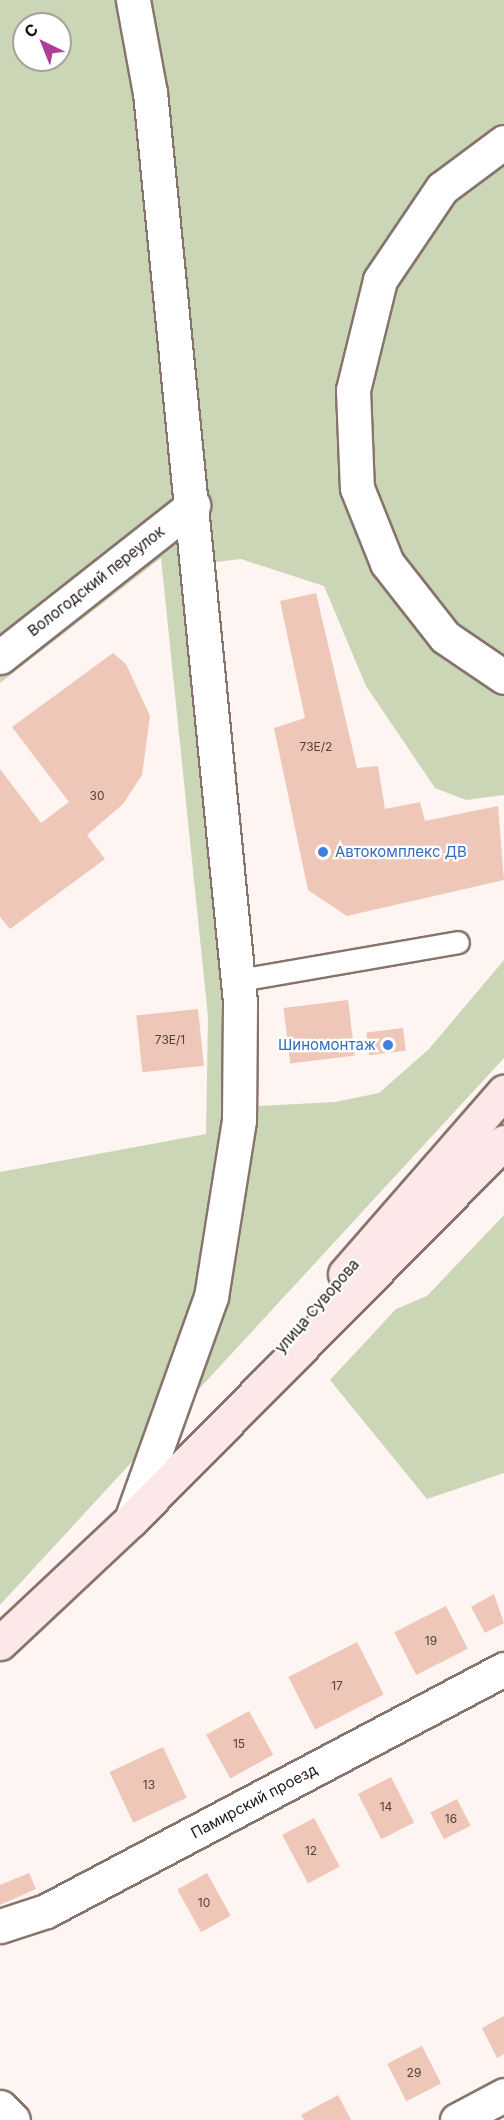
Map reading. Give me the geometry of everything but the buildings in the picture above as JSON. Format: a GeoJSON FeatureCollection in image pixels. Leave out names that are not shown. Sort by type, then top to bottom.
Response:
{"type":"FeatureCollection","features":[{"type":"Feature","properties":{"kind":"main road","name":"улица Суворова"},"geometry":{"type":"LineString","coordinates":[[131,1520],[504,1092]]}},
{"type":"Feature","properties":{"kind":"main road","name":"улица Суворова"},"geometry":{"type":"LineString","coordinates":[[0,1643],[131,1520],[504,1142]]}},
{"type":"Feature","properties":{"kind":"street"},"geometry":{"type":"LineString","coordinates":[[131,1520],[211,1297],[239,1120],[239,980],[150,93],[133,0]]}},
{"type":"Feature","properties":{"kind":"street"},"geometry":{"type":"LineString","coordinates":[[504,142],[442,188],[380,280],[353,390],[357,488],[387,563],[445,637],[504,677]]}},
{"type":"Feature","properties":{"kind":"street","name":"Вологодский переулок"},"geometry":{"type":"LineString","coordinates":[[0,657],[193,505]]}},
{"type":"Feature","properties":{"kind":"street","name":"Памирский проезд"},"geometry":{"type":"LineString","coordinates":[[0,1926],[46,1911],[504,1670]]}},
{"type":"Feature","properties":{"kind":"street"},"geometry":{"type":"LineString","coordinates":[[457,2120],[504,2095]]}},
{"type":"Feature","properties":{"kind":"street"},"geometry":{"type":"LineString","coordinates":[[0,2107],[13,2120]]}},
{"type":"Feature","properties":{"kind":"lane"},"geometry":{"type":"LineString","coordinates":[[239,980],[458,942]]}},
{"type":"Feature","properties":{"kind":"green space"},"geometry":{"type":"Polygon","coordinates":[[[0,0],[504,0],[504,795],[466,800],[435,788],[366,686],[324,586],[241,559],[199,564],[239,1107],[335,1102],[379,1093],[429,1049],[504,960],[504,1058],[0,1605],[0,1172],[206,1134],[208,1017],[161,558],[0,683],[0,0]]]}},
{"type":"Feature","properties":{"kind":"green space"},"geometry":{"type":"Polygon","coordinates":[[[504,1215],[504,1473],[427,1499],[330,1380],[396,1309],[427,1296],[504,1215]]]}},
{"type":"Feature","properties":{"kind":"place","name":"Автокомплекс ДВ"},"geometry":{"type":"Point","coordinates":[323,852]}},
{"type":"Feature","properties":{"kind":"place","name":"Шиномонтаж"},"geometry":{"type":"Point","coordinates":[388,1045]}}]}
